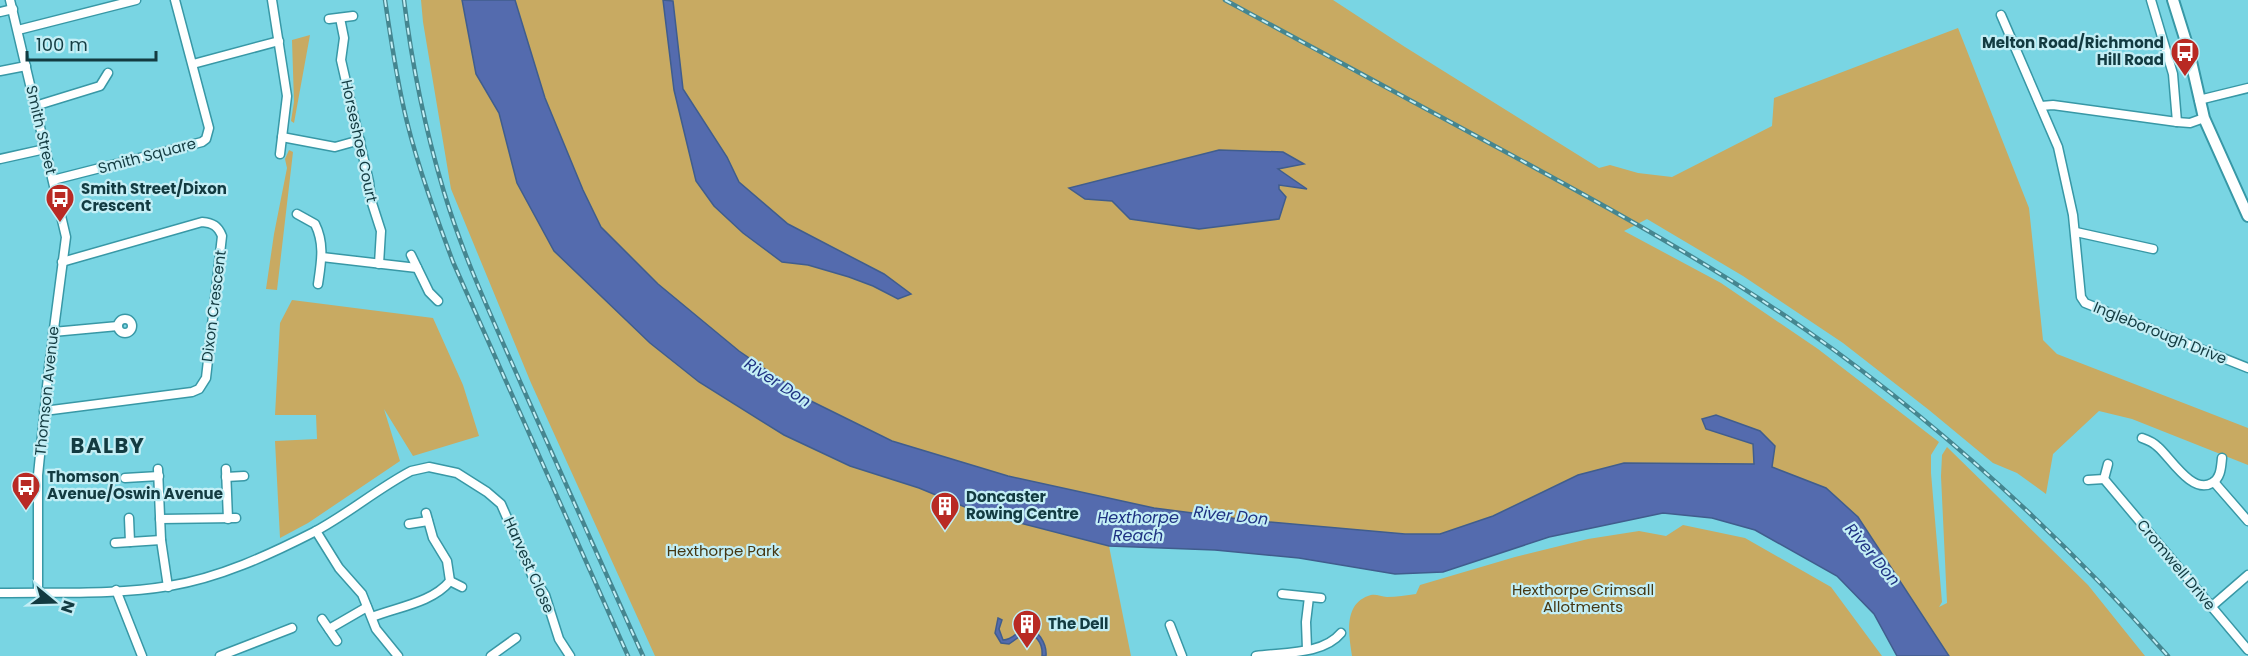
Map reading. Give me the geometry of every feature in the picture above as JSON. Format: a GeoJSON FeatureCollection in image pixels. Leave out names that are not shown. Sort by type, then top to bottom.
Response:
{"type":"FeatureCollection","features":[{"type":"Feature","properties":{"kind":"street"},"geometry":{"type":"LineString","coordinates":[[18,30],[136,0]]}},
{"type":"Feature","properties":{"kind":"street","name":"Smith Square"},"geometry":{"type":"LineString","coordinates":[[53,180],[202,142],[206,139],[209,128],[175,0]]}},
{"type":"Feature","properties":{"kind":"street"},"geometry":{"type":"LineString","coordinates":[[272,0],[287,96],[280,154]]}},
{"type":"Feature","properties":{"kind":"street"},"geometry":{"type":"LineString","coordinates":[[2151,0],[2173,74],[2177,123]]}},
{"type":"Feature","properties":{"kind":"street"},"geometry":{"type":"LineString","coordinates":[[2173,0],[2188,48],[2204,118],[2248,216]]}},
{"type":"Feature","properties":{"kind":"street"},"geometry":{"type":"LineString","coordinates":[[0,12],[11,4]]}},
{"type":"Feature","properties":{"kind":"street","name":"Smith Street"},"geometry":{"type":"LineString","coordinates":[[11,4],[66,237],[62,262]]}},
{"type":"Feature","properties":{"kind":"street","name":"Ingleborough Drive"},"geometry":{"type":"LineString","coordinates":[[2001,15],[2058,147],[2070,194],[2076,232],[2081,297],[2085,303],[2248,368]]}},
{"type":"Feature","properties":{"kind":"street"},"geometry":{"type":"LineString","coordinates":[[329,19],[353,16]]}},
{"type":"Feature","properties":{"kind":"street","name":"Horseshoe Court"},"geometry":{"type":"LineString","coordinates":[[340,18],[344,38],[341,60],[360,140],[371,200],[381,231],[379,264]]}},
{"type":"Feature","properties":{"kind":"street"},"geometry":{"type":"LineString","coordinates":[[193,64],[279,42]]}},
{"type":"Feature","properties":{"kind":"street"},"geometry":{"type":"LineString","coordinates":[[0,71],[26,66]]}},
{"type":"Feature","properties":{"kind":"street"},"geometry":{"type":"LineString","coordinates":[[35,105],[100,86],[108,73]]}},
{"type":"Feature","properties":{"kind":"street"},"geometry":{"type":"LineString","coordinates":[[2199,100],[2248,88]]}},
{"type":"Feature","properties":{"kind":"street"},"geometry":{"type":"LineString","coordinates":[[2041,106],[2054,105],[2177,123],[2190,123],[2204,118]]}},
{"type":"Feature","properties":{"kind":"street"},"geometry":{"type":"LineString","coordinates":[[282,137],[335,147],[360,140]]}},
{"type":"Feature","properties":{"kind":"street"},"geometry":{"type":"LineString","coordinates":[[0,159],[45,148]]}},
{"type":"Feature","properties":{"kind":"street"},"geometry":{"type":"LineString","coordinates":[[297,214],[315,224],[320,235],[322,258],[318,284]]}},
{"type":"Feature","properties":{"kind":"street","name":"Dixon Crescent"},"geometry":{"type":"LineString","coordinates":[[44,411],[192,392],[199,389],[206,378],[222,237],[214,224],[202,222],[62,262]]}},
{"type":"Feature","properties":{"kind":"street"},"geometry":{"type":"LineString","coordinates":[[2076,232],[2153,249]]}},
{"type":"Feature","properties":{"kind":"street"},"geometry":{"type":"LineString","coordinates":[[411,255],[429,292],[438,301]]}},
{"type":"Feature","properties":{"kind":"street"},"geometry":{"type":"LineString","coordinates":[[322,258],[417,268]]}},
{"type":"Feature","properties":{"kind":"street","name":"Thomson Avenue"},"geometry":{"type":"LineString","coordinates":[[38,592],[38,475],[62,262]]}},
{"type":"Feature","properties":{"kind":"street"},"geometry":{"type":"LineString","coordinates":[[53,332],[118,326]]}},
{"type":"Feature","properties":{"kind":"street"},"geometry":{"type":"LineString","coordinates":[[2142,438],[2157,446],[2190,480],[2206,485],[2214,482],[2220,474],[2222,458]]}},
{"type":"Feature","properties":{"kind":"street"},"geometry":{"type":"LineString","coordinates":[[2088,480],[2104,479],[2108,464]]}},
{"type":"Feature","properties":{"kind":"street","name":"Harvest Close"},"geometry":{"type":"LineString","coordinates":[[0,593],[168,587],[243,564],[316,531],[411,471],[429,467],[456,473],[487,492],[505,510],[532,574],[550,606],[559,639],[570,656]]}},
{"type":"Feature","properties":{"kind":"street"},"geometry":{"type":"LineString","coordinates":[[125,478],[158,472],[161,540],[168,587]]}},
{"type":"Feature","properties":{"kind":"street"},"geometry":{"type":"LineString","coordinates":[[160,519],[232,518],[226,473],[244,476]]}},
{"type":"Feature","properties":{"kind":"street","name":"Cromwell Drive"},"geometry":{"type":"LineString","coordinates":[[2104,479],[2248,650]]}},
{"type":"Feature","properties":{"kind":"street"},"geometry":{"type":"LineString","coordinates":[[2214,482],[2248,521]]}},
{"type":"Feature","properties":{"kind":"street"},"geometry":{"type":"LineString","coordinates":[[409,524],[427,517],[433,538],[447,561],[450,581]]}},
{"type":"Feature","properties":{"kind":"street"},"geometry":{"type":"LineString","coordinates":[[129,518],[130,542]]}},
{"type":"Feature","properties":{"kind":"street"},"geometry":{"type":"LineString","coordinates":[[316,531],[339,568],[362,594],[381,637],[398,656]]}},
{"type":"Feature","properties":{"kind":"street"},"geometry":{"type":"LineString","coordinates":[[115,543],[161,540]]}},
{"type":"Feature","properties":{"kind":"street"},"geometry":{"type":"LineString","coordinates":[[2211,607],[2248,575]]}},
{"type":"Feature","properties":{"kind":"street"},"geometry":{"type":"LineString","coordinates":[[450,581],[462,586]]}},
{"type":"Feature","properties":{"kind":"street"},"geometry":{"type":"LineString","coordinates":[[372,617],[420,602],[450,581]]}},
{"type":"Feature","properties":{"kind":"street"},"geometry":{"type":"LineString","coordinates":[[116,590],[142,656]]}},
{"type":"Feature","properties":{"kind":"street"},"geometry":{"type":"LineString","coordinates":[[1282,594],[1321,598]]}},
{"type":"Feature","properties":{"kind":"street"},"geometry":{"type":"LineString","coordinates":[[1307,649],[1306,622],[1309,597]]}},
{"type":"Feature","properties":{"kind":"street"},"geometry":{"type":"LineString","coordinates":[[329,629],[368,607]]}},
{"type":"Feature","properties":{"kind":"street"},"geometry":{"type":"LineString","coordinates":[[322,619],[337,641]]}},
{"type":"Feature","properties":{"kind":"street"},"geometry":{"type":"LineString","coordinates":[[1170,625],[1182,656]]}},
{"type":"Feature","properties":{"kind":"street"},"geometry":{"type":"LineString","coordinates":[[220,656],[292,628]]}},
{"type":"Feature","properties":{"kind":"street"},"geometry":{"type":"LineString","coordinates":[[1256,656],[1307,649],[1332,642],[1341,633]]}},
{"type":"Feature","properties":{"kind":"street"},"geometry":{"type":"LineString","coordinates":[[491,656],[504,652],[516,638]]}},
{"type":"Feature","properties":{"kind":"green space","name":"Hexthorpe Park"},"geometry":{"type":"Polygon","coordinates":[[[421,0],[462,0],[476,74],[499,113],[517,183],[702,383],[784,435],[850,466],[919,488],[977,512],[1109,546],[1131,656],[655,656],[531,383],[451,189],[421,0]]]}},
{"type":"Feature","properties":{"kind":"green space"},"geometry":{"type":"Polygon","coordinates":[[[515,0],[1333,0],[1599,168],[1610,165],[1638,173],[1672,177],[1772,126],[1774,98],[1958,28],[2029,208],[2043,340],[2057,354],[2248,428],[2248,465],[2132,419],[2099,411],[2053,454],[2046,494],[2017,473],[1993,463],[1843,343],[1743,276],[1647,219],[1624,231],[1721,283],[1818,349],[1939,442],[1931,455],[1931,473],[1942,602],[1939,607],[1947,603],[1941,476],[1942,455],[1947,447],[2088,585],[2145,656],[1949,656],[1858,517],[1826,488],[1771,467],[1754,444],[1754,465],[1624,463],[1578,475],[1493,516],[1440,534],[1405,534],[1247,520],[1154,508],[1008,476],[892,441],[813,402],[739,351],[658,284],[601,227],[545,98],[515,0]],[[1219,150],[1070,188],[1112,201],[1130,219],[1279,189],[1279,185],[1305,189],[1277,168],[1303,164],[1283,152],[1219,150]]]}},
{"type":"Feature","properties":{"kind":"green space"},"geometry":{"type":"Polygon","coordinates":[[[310,35],[294,123],[291,121],[294,102],[292,40],[310,35]]]}},
{"type":"Feature","properties":{"kind":"green space"},"geometry":{"type":"Polygon","coordinates":[[[289,150],[293,152],[277,290],[266,289],[287,168],[285,159],[289,150]]]}},
{"type":"Feature","properties":{"kind":"green space"},"geometry":{"type":"Polygon","coordinates":[[[292,300],[433,318],[463,385],[479,436],[413,456],[384,409],[400,461],[308,523],[280,538],[275,441],[317,439],[316,415],[275,415],[280,323],[292,300]]]}},
{"type":"Feature","properties":{"kind":"green space","name":"Hexthorpe Crimsall Allotments"},"geometry":{"type":"Polygon","coordinates":[[[1683,525],[1745,538],[1831,587],[1882,656],[1352,656],[1349,631],[1351,614],[1360,600],[1368,596],[1390,597],[1416,594],[1420,585],[1515,557],[1588,539],[1639,531],[1666,536],[1683,525]]]}},
{"type":"Feature","properties":{"kind":"water"},"geometry":{"type":"Polygon","coordinates":[[[462,0],[515,0],[545,98],[601,227],[658,284],[739,351],[813,402],[892,441],[1008,476],[1154,508],[1247,520],[1405,534],[1440,534],[1493,516],[1578,475],[1624,463],[1754,464],[1753,444],[1706,429],[1702,419],[1716,415],[1760,431],[1775,446],[1772,467],[1826,488],[1858,517],[1949,656],[1897,656],[1874,614],[1837,576],[1755,530],[1712,518],[1663,513],[1549,537],[1443,572],[1395,574],[1299,558],[1215,550],[1109,546],[977,512],[919,488],[850,466],[784,435],[699,382],[650,343],[554,251],[517,183],[499,113],[476,74],[462,0]]]}},
{"type":"Feature","properties":{"kind":"water"},"geometry":{"type":"Polygon","coordinates":[[[663,0],[673,1],[683,89],[727,157],[739,182],[788,224],[884,274],[911,294],[898,299],[849,277],[808,265],[782,262],[743,233],[714,206],[696,181],[674,90],[663,0]]]}},
{"type":"Feature","properties":{"kind":"water"},"geometry":{"type":"Polygon","coordinates":[[[1219,150],[1283,152],[1304,164],[1278,169],[1307,189],[1279,185],[1279,189],[1286,197],[1279,219],[1199,229],[1130,219],[1112,201],[1085,199],[1069,188],[1219,150]]]}},
{"type":"Feature","properties":{"kind":"water"},"geometry":{"type":"Polygon","coordinates":[[[998,618],[1002,620],[999,629],[1003,640],[1009,639],[1024,629],[1033,630],[1041,637],[1046,656],[1042,656],[1041,644],[1037,638],[1026,632],[1009,644],[1001,643],[995,633],[998,618]]]}},
{"type":"Feature","properties":{"kind":"railway"},"geometry":{"type":"LineString","coordinates":[[385,0],[397,77],[407,122],[422,175],[453,262],[628,656]]}},
{"type":"Feature","properties":{"kind":"railway"},"geometry":{"type":"LineString","coordinates":[[404,0],[425,121],[444,192],[461,242],[501,338],[643,656]]}},
{"type":"Feature","properties":{"kind":"railway"},"geometry":{"type":"LineString","coordinates":[[1225,0],[1611,210],[1690,256],[1806,330],[1903,403],[1996,482],[2085,567],[2168,656]]}},
{"type":"Feature","properties":{"kind":"place","name":"Melton Road/Richmond Hill Road"},"geometry":{"type":"Point","coordinates":[2185,78]}},
{"type":"Feature","properties":{"kind":"place","name":"Smith Street/Dixon Crescent"},"geometry":{"type":"Point","coordinates":[60,224]}},
{"type":"Feature","properties":{"kind":"place","name":"Thomson Avenue/Oswin Avenue"},"geometry":{"type":"Point","coordinates":[26,512]}},
{"type":"Feature","properties":{"kind":"place","name":"Doncaster Rowing Centre"},"geometry":{"type":"Point","coordinates":[945,532]}},
{"type":"Feature","properties":{"kind":"place","name":"The Dell"},"geometry":{"type":"Point","coordinates":[1027,650]}},
{"type":"Feature","properties":{"kind":"district","name":"BALBY"},"geometry":{"type":"Point","coordinates":[108,446]}},
{"type":"Feature","properties":{"kind":"water label","name":"River Don"},"geometry":{"type":"Point","coordinates":[778,382]}},
{"type":"Feature","properties":{"kind":"water label","name":"River Don"},"geometry":{"type":"Point","coordinates":[1231,515]}},
{"type":"Feature","properties":{"kind":"water label","name":"Hexthorpe Reach"},"geometry":{"type":"Point","coordinates":[1138,526]}},
{"type":"Feature","properties":{"kind":"water label","name":"River Don"},"geometry":{"type":"Point","coordinates":[1873,554]}}]}
